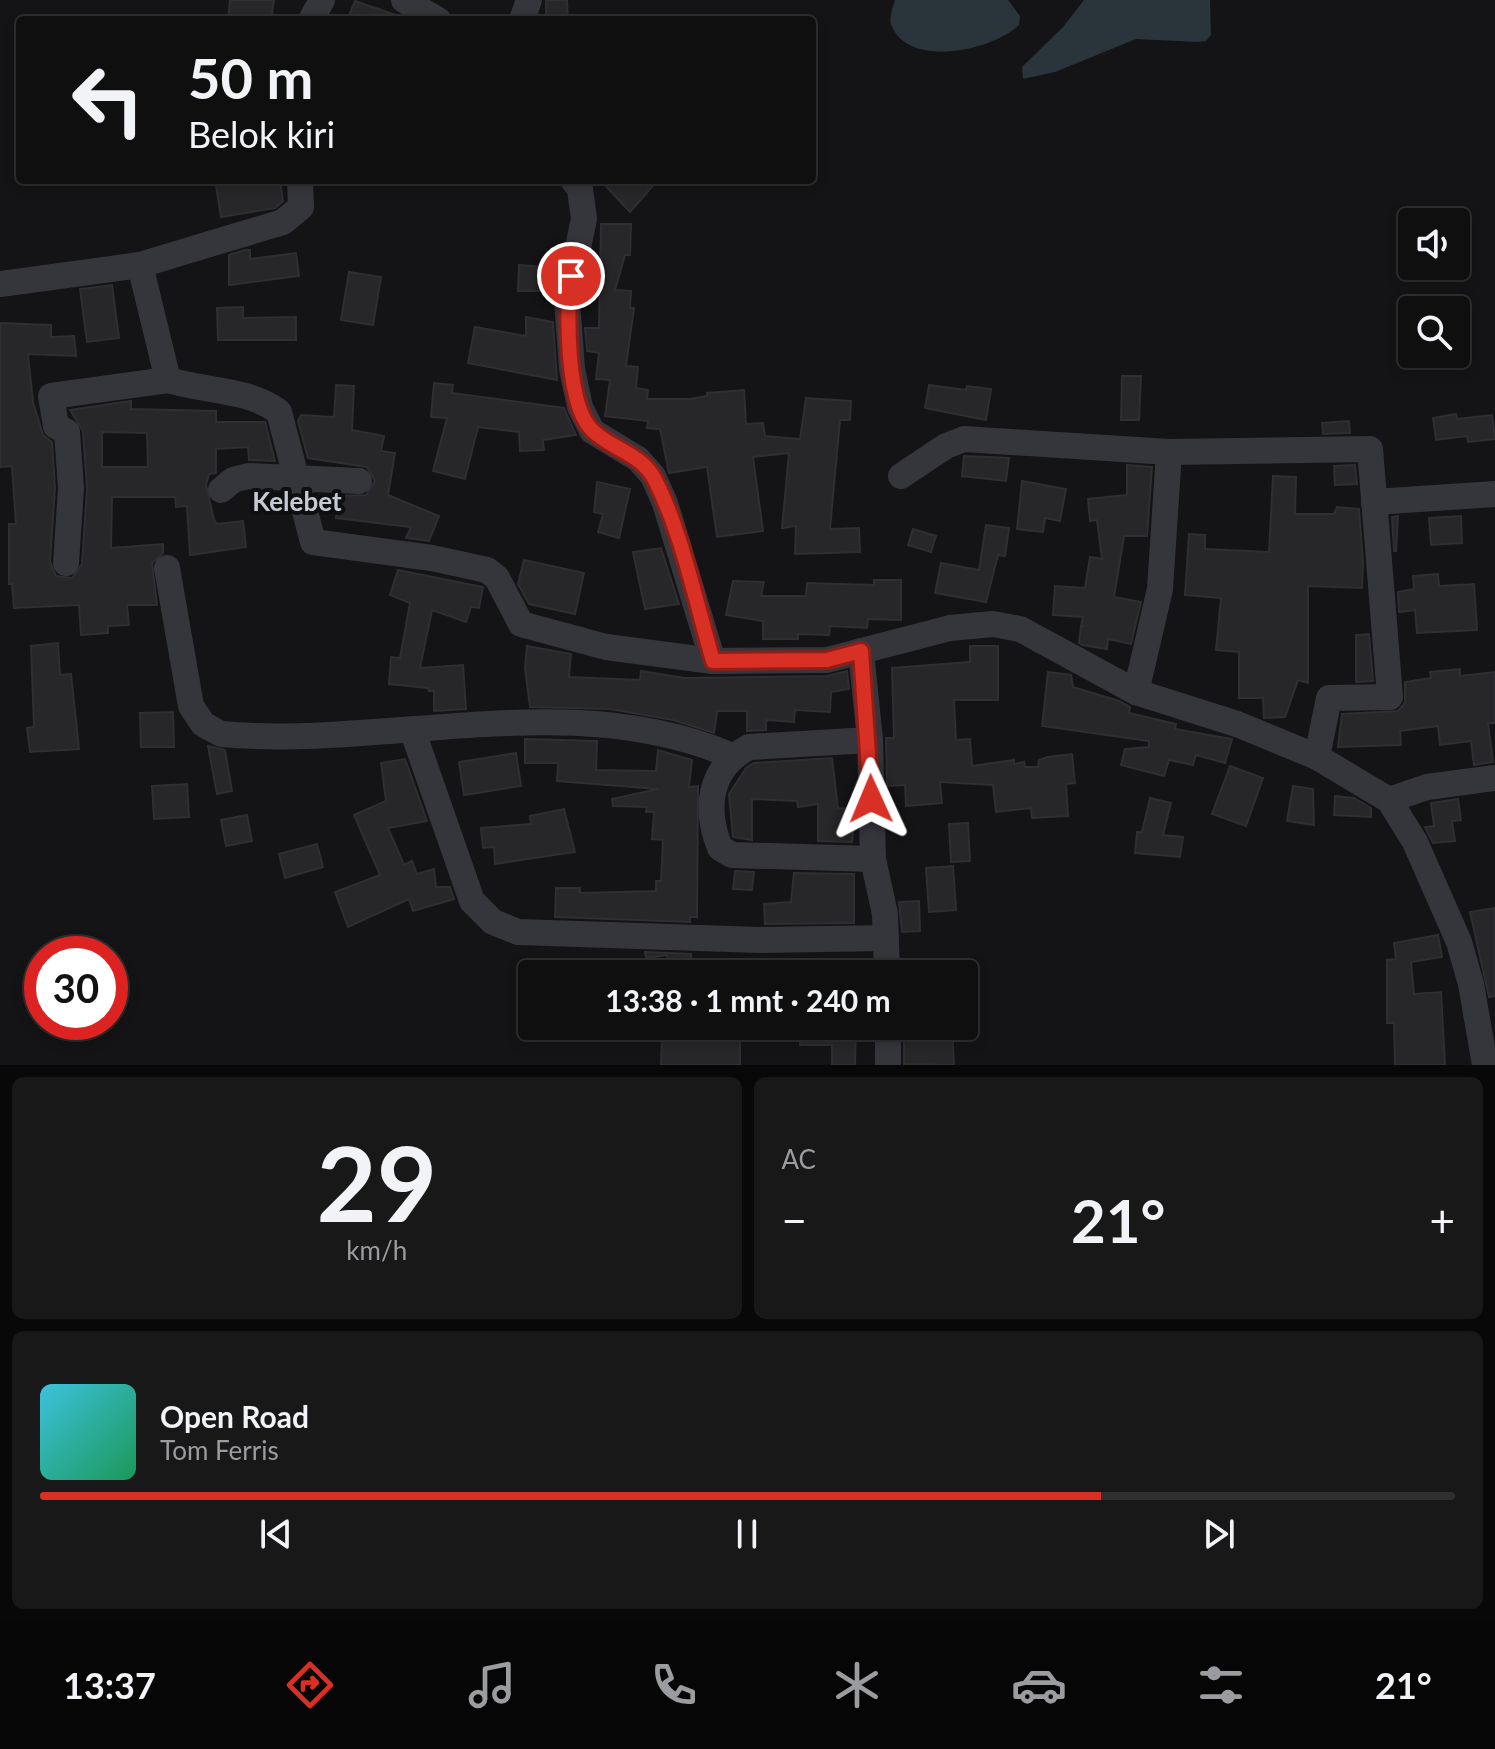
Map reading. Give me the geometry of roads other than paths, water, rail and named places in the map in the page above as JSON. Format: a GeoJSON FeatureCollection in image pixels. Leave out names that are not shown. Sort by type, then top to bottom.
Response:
{"type":"FeatureCollection","features":[{"type":"Feature","properties":{"kind":"street"},"geometry":{"type":"LineString","coordinates":[[404,0],[431,16]]}},
{"type":"Feature","properties":{"kind":"street"},"geometry":{"type":"LineString","coordinates":[[0,284],[140,265],[283,222],[301,207],[300,184]]}},
{"type":"Feature","properties":{"kind":"street"},"geometry":{"type":"LineString","coordinates":[[576,184],[580,189],[584,219],[567,300],[572,369],[580,407],[592,431],[638,459],[653,476],[665,503],[713,661]]}},
{"type":"Feature","properties":{"kind":"street"},"geometry":{"type":"LineString","coordinates":[[140,265],[168,380]]}},
{"type":"Feature","properties":{"kind":"street"},"geometry":{"type":"LineString","coordinates":[[66,563],[71,488],[67,432],[56,426],[51,396],[168,380],[266,402],[279,412],[313,542],[432,558],[487,570],[497,578],[521,624],[606,647],[713,661],[827,660],[950,628],[993,624],[1020,629],[1136,692],[1237,724],[1317,757],[1389,800],[1415,842],[1459,942],[1471,984],[1485,1065]]}},
{"type":"Feature","properties":{"kind":"street"},"geometry":{"type":"LineString","coordinates":[[901,476],[946,446],[964,439],[1169,452],[1367,447],[1390,697],[1329,698],[1317,757]]}},
{"type":"Feature","properties":{"kind":"street"},"geometry":{"type":"LineString","coordinates":[[1136,692],[1160,589],[1169,452]]}},
{"type":"Feature","properties":{"kind":"street"},"geometry":{"type":"LineString","coordinates":[[221,490],[233,480],[248,476],[359,481]]}},
{"type":"Feature","properties":{"kind":"street"},"geometry":{"type":"LineString","coordinates":[[1374,502],[1495,494]]}},
{"type":"Feature","properties":{"kind":"street"},"geometry":{"type":"LineString","coordinates":[[167,568],[191,706],[203,724],[221,734],[413,732],[529,723],[609,724],[704,744],[732,756]]}},
{"type":"Feature","properties":{"kind":"street"},"geometry":{"type":"LineString","coordinates":[[861,651],[870,740],[873,859],[887,960]]}},
{"type":"Feature","properties":{"kind":"street"},"geometry":{"type":"LineString","coordinates":[[413,732],[472,901],[493,922],[518,932],[760,940],[886,938]]}},
{"type":"Feature","properties":{"kind":"street"},"geometry":{"type":"LineString","coordinates":[[870,740],[749,747],[732,756],[714,779],[711,813],[720,848],[732,855],[873,859]]}},
{"type":"Feature","properties":{"kind":"street"},"geometry":{"type":"LineString","coordinates":[[1389,800],[1427,787],[1495,778]]}},
{"type":"Feature","properties":{"kind":"street"},"geometry":{"type":"LineString","coordinates":[[888,1040],[888,1065]]}},
{"type":"Feature","properties":{"kind":"district","name":"Kelebet"},"geometry":{"type":"Point","coordinates":[297,502]}}]}
